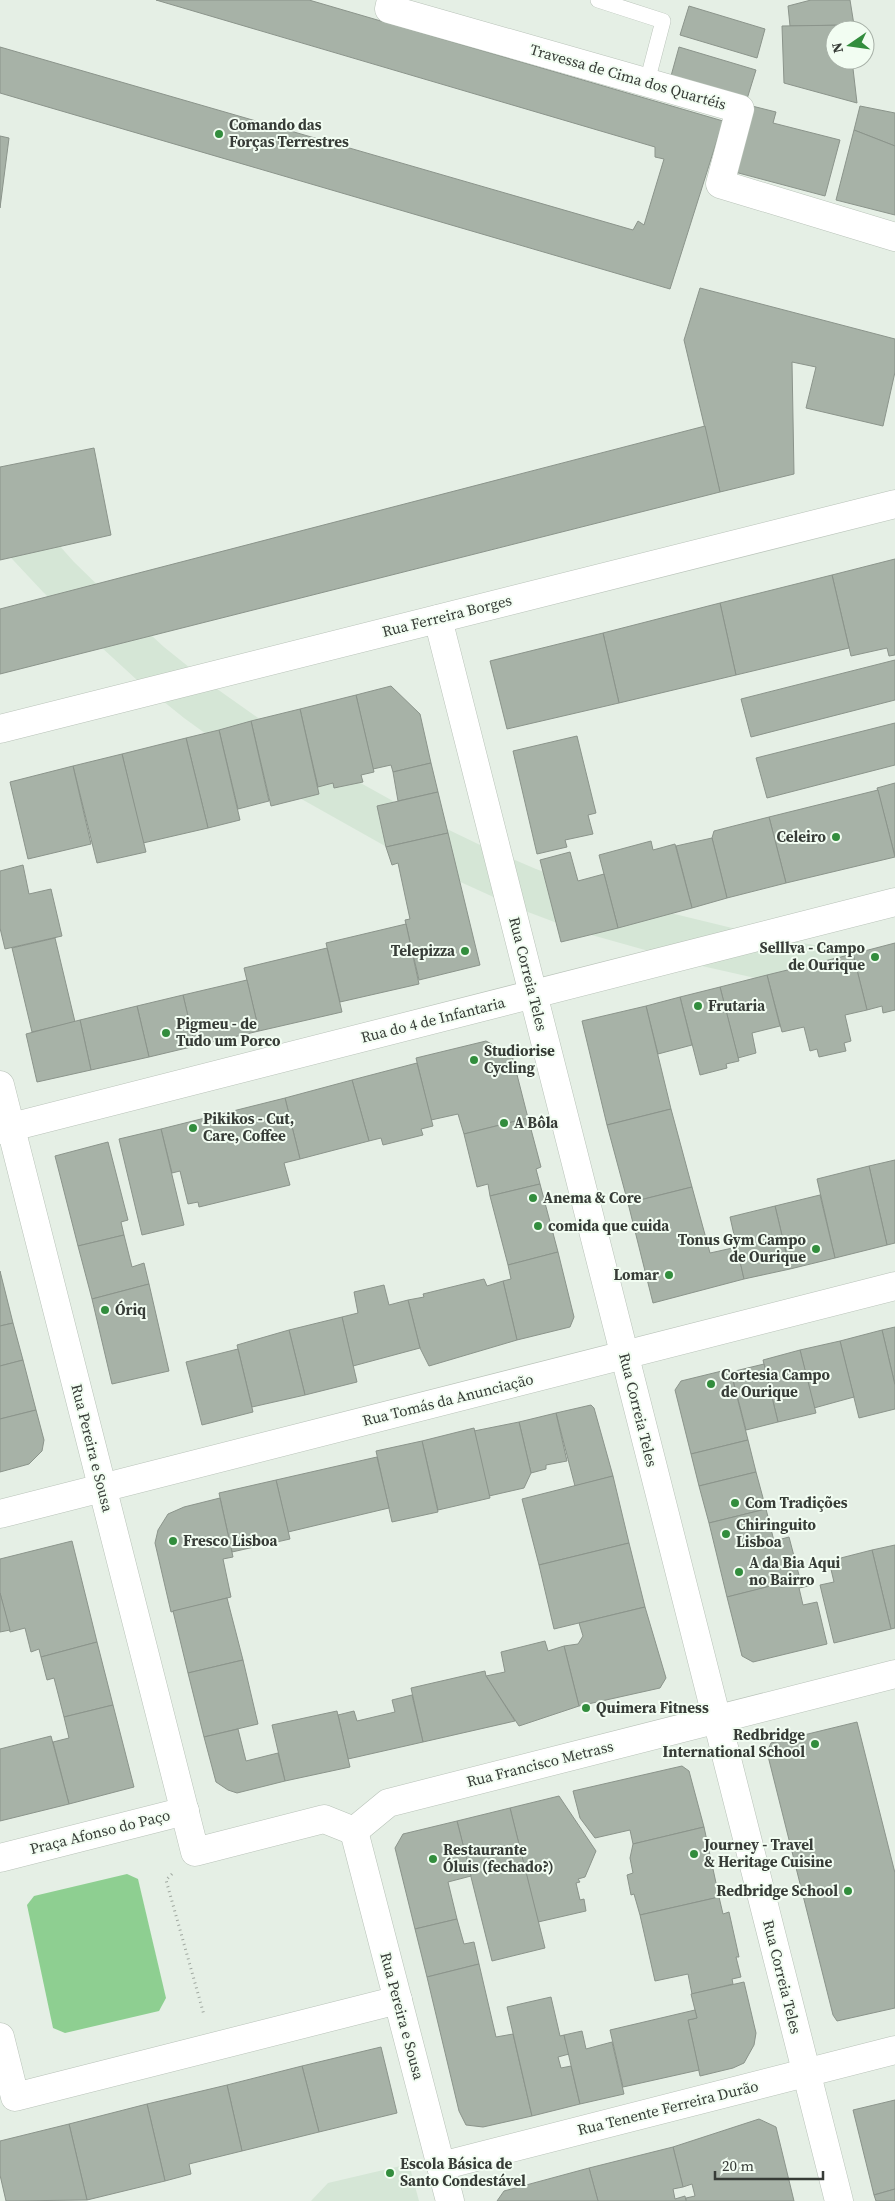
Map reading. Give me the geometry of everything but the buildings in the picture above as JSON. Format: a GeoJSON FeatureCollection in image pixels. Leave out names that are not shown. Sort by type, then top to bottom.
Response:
{"type":"FeatureCollection","features":[{"type":"Feature","properties":{"kind":"street","name":"Travessa de Cima dos Quartéis"},"geometry":{"type":"LineString","coordinates":[[391,0],[389,9],[740,109],[720,184],[895,237]]}},
{"type":"Feature","properties":{"kind":"street","name":"Rua Ferreira Borges"},"geometry":{"type":"LineString","coordinates":[[0,729],[895,504]]}},
{"type":"Feature","properties":{"kind":"street","name":"Rua Correia Teles"},"geometry":{"type":"LineString","coordinates":[[438,619],[839,2201]]}},
{"type":"Feature","properties":{"kind":"street","name":"Rua do 4 de Infantaria"},"geometry":{"type":"LineString","coordinates":[[5,1128],[895,902]]}},
{"type":"Feature","properties":{"kind":"street","name":"Rua Pereira e Sousa"},"geometry":{"type":"LineString","coordinates":[[0,1085],[5,1128],[103,1488],[185,1811]]}},
{"type":"Feature","properties":{"kind":"street","name":"Rua Tomás da Anunciação"},"geometry":{"type":"LineString","coordinates":[[0,1514],[895,1286]]}},
{"type":"Feature","properties":{"kind":"street","name":"Rua Francisco Metrass"},"geometry":{"type":"LineString","coordinates":[[354,1831],[388,1803],[895,1674]]}},
{"type":"Feature","properties":{"kind":"street","name":"Praça Afonso do Paço"},"geometry":{"type":"LineString","coordinates":[[0,1858],[185,1811],[196,1852]]}},
{"type":"Feature","properties":{"kind":"street"},"geometry":{"type":"LineString","coordinates":[[196,1852],[324,1819],[354,1831]]}},
{"type":"Feature","properties":{"kind":"street","name":"Rua Pereira e Sousa"},"geometry":{"type":"LineString","coordinates":[[354,1831],[450,2201]]}},
{"type":"Feature","properties":{"kind":"street"},"geometry":{"type":"LineString","coordinates":[[0,2037],[15,2097],[398,2000]]}},
{"type":"Feature","properties":{"kind":"street","name":"Rua Tenente Ferreira Durão"},"geometry":{"type":"LineString","coordinates":[[441,2166],[895,2050]]}},
{"type":"Feature","properties":{"kind":"lane"},"geometry":{"type":"LineString","coordinates":[[598,0],[663,21],[646,82]]}},
{"type":"Feature","properties":{"kind":"path"},"geometry":{"type":"LineString","coordinates":[[196,1852],[166,1880],[212,2047]]}},
{"type":"Feature","properties":{"kind":"shaded area"},"geometry":{"type":"Polygon","coordinates":[[[0,479],[74,562],[117,604],[164,647],[210,684],[312,756],[420,816],[536,869],[595,891],[654,909],[773,938],[832,948],[895,954],[827,991],[764,980],[702,966],[581,932],[520,909],[401,855],[289,792],[238,757],[184,718],[137,680],[88,635],[43,592],[0,546],[0,479]]]}},
{"type":"Feature","properties":{"kind":"shaded area","name":"Escola Básica de Santo Condestável"},"geometry":{"type":"Polygon","coordinates":[[[409,2164],[419,2201],[311,2201],[328,2183],[409,2164]]]}},
{"type":"Feature","properties":{"kind":"green space"},"geometry":{"type":"Polygon","coordinates":[[[127,1874],[138,1879],[166,1998],[159,2011],[65,2033],[53,2028],[27,1905],[34,1896],[127,1874]]]}},
{"type":"Feature","properties":{"kind":"place","name":"Comando das Forças Terrestres"},"geometry":{"type":"Point","coordinates":[219,134]}},
{"type":"Feature","properties":{"kind":"place","name":"Celeiro"},"geometry":{"type":"Point","coordinates":[836,837]}},
{"type":"Feature","properties":{"kind":"place","name":"Telepizza"},"geometry":{"type":"Point","coordinates":[465,951]}},
{"type":"Feature","properties":{"kind":"place","name":"Selllva - Campo de Ourique"},"geometry":{"type":"Point","coordinates":[875,957]}},
{"type":"Feature","properties":{"kind":"place","name":"Frutaria"},"geometry":{"type":"Point","coordinates":[698,1006]}},
{"type":"Feature","properties":{"kind":"place","name":"Pigmeu - de Tudo um Porco"},"geometry":{"type":"Point","coordinates":[166,1033]}},
{"type":"Feature","properties":{"kind":"place","name":"Studiorise Cycling"},"geometry":{"type":"Point","coordinates":[474,1060]}},
{"type":"Feature","properties":{"kind":"place","name":"A Bôla"},"geometry":{"type":"Point","coordinates":[504,1123]}},
{"type":"Feature","properties":{"kind":"place","name":"Pikikos - Cut, Care, Coffee"},"geometry":{"type":"Point","coordinates":[193,1128]}},
{"type":"Feature","properties":{"kind":"place","name":"Anema & Core"},"geometry":{"type":"Point","coordinates":[533,1198]}},
{"type":"Feature","properties":{"kind":"place","name":"comida que cuida"},"geometry":{"type":"Point","coordinates":[538,1226]}},
{"type":"Feature","properties":{"kind":"place","name":"Tonus Gym Campo de Ourique"},"geometry":{"type":"Point","coordinates":[816,1249]}},
{"type":"Feature","properties":{"kind":"place","name":"Lomar"},"geometry":{"type":"Point","coordinates":[669,1275]}},
{"type":"Feature","properties":{"kind":"place","name":"Óriq"},"geometry":{"type":"Point","coordinates":[105,1310]}},
{"type":"Feature","properties":{"kind":"place","name":"Cortesia Campo de Ourique"},"geometry":{"type":"Point","coordinates":[711,1384]}},
{"type":"Feature","properties":{"kind":"place","name":"Com Tradições"},"geometry":{"type":"Point","coordinates":[735,1503]}},
{"type":"Feature","properties":{"kind":"place","name":"Chiringuito Lisboa"},"geometry":{"type":"Point","coordinates":[726,1534]}},
{"type":"Feature","properties":{"kind":"place","name":"Fresco Lisboa"},"geometry":{"type":"Point","coordinates":[173,1541]}},
{"type":"Feature","properties":{"kind":"place","name":"A da Bia Aqui no Bairro"},"geometry":{"type":"Point","coordinates":[739,1572]}},
{"type":"Feature","properties":{"kind":"place","name":"Quimera Fitness"},"geometry":{"type":"Point","coordinates":[586,1708]}},
{"type":"Feature","properties":{"kind":"place","name":"Redbridge International School"},"geometry":{"type":"Point","coordinates":[815,1744]}},
{"type":"Feature","properties":{"kind":"place","name":"Journey - Travel & Heritage Cuisine"},"geometry":{"type":"Point","coordinates":[694,1854]}},
{"type":"Feature","properties":{"kind":"place","name":"Restaurante Óluis (fechado?)"},"geometry":{"type":"Point","coordinates":[433,1859]}},
{"type":"Feature","properties":{"kind":"place","name":"Redbridge School"},"geometry":{"type":"Point","coordinates":[848,1891]}},
{"type":"Feature","properties":{"kind":"place","name":"Escola Básica de Santo Condestável"},"geometry":{"type":"Point","coordinates":[390,2173]}}]}
